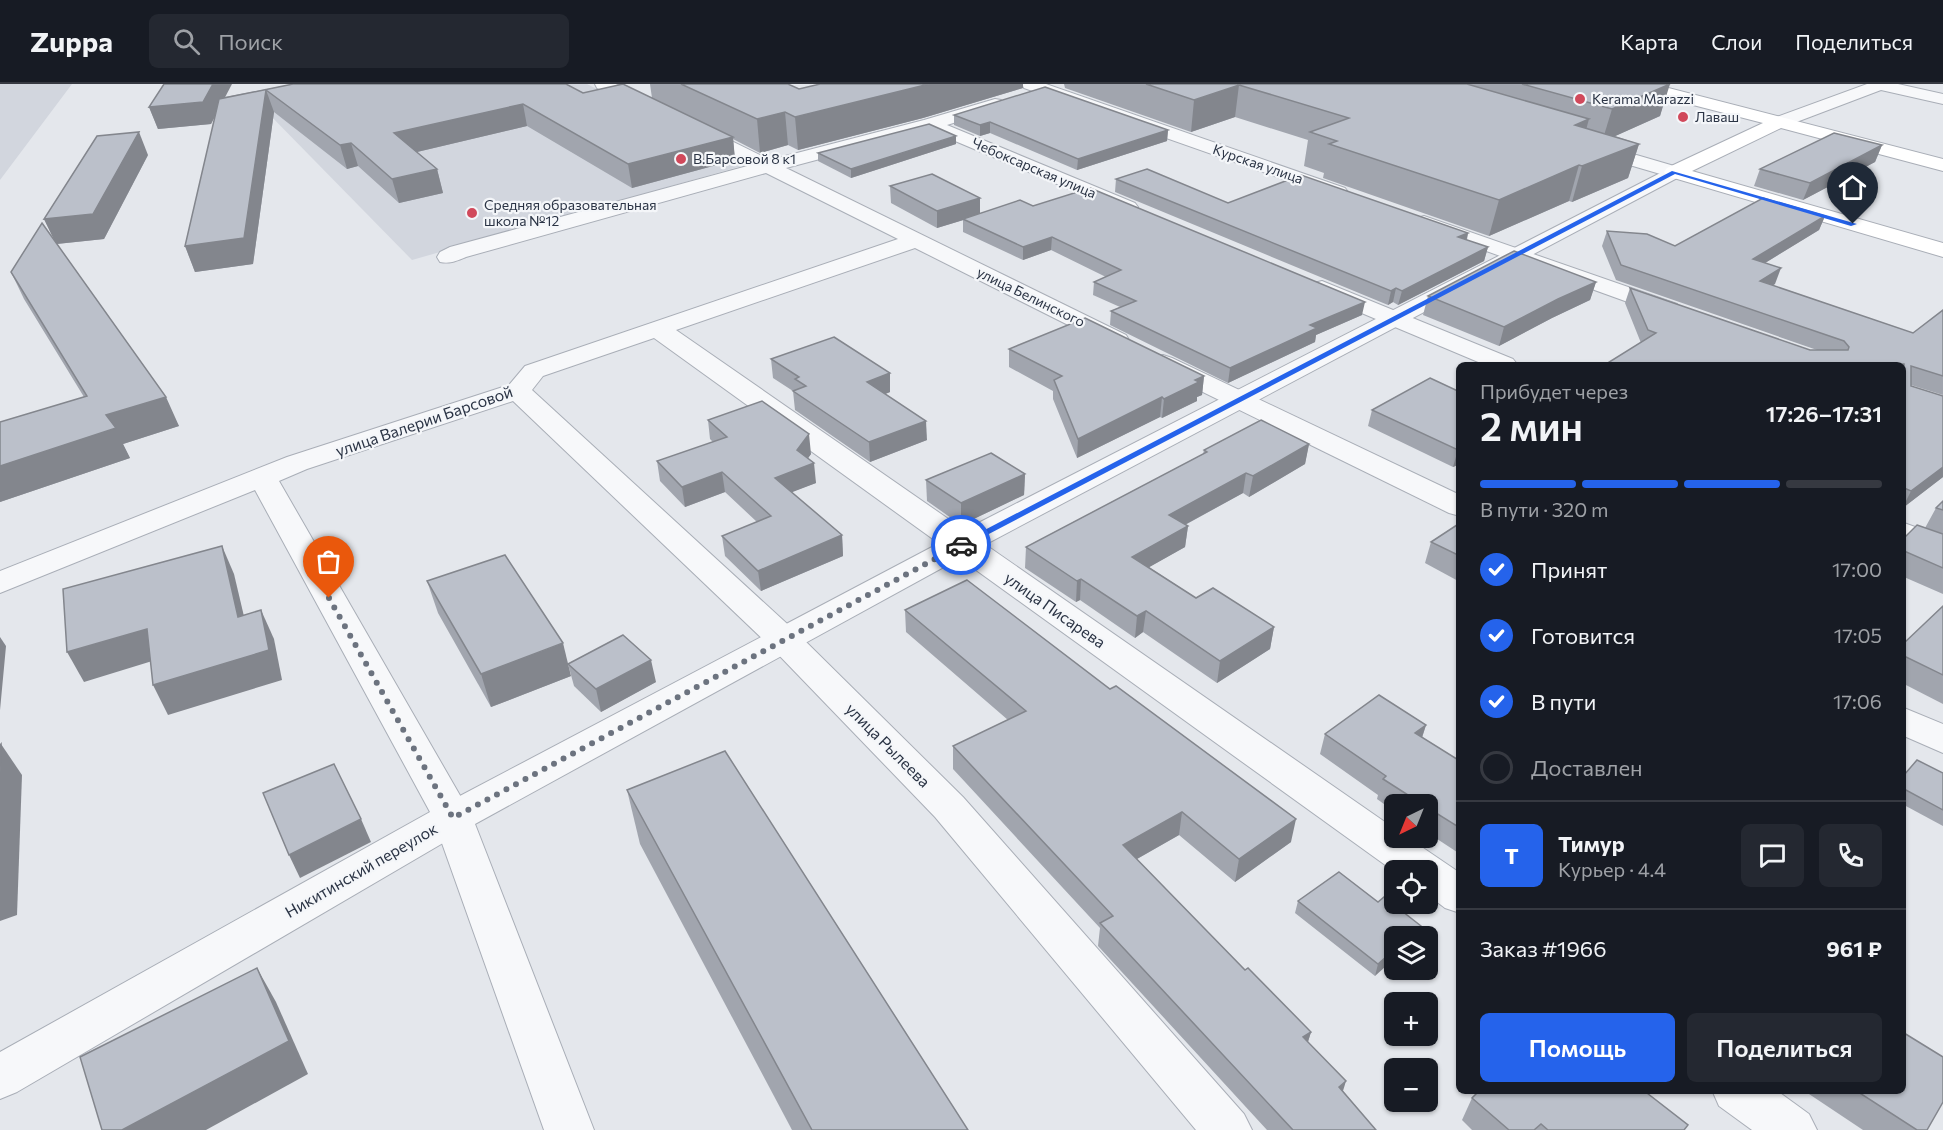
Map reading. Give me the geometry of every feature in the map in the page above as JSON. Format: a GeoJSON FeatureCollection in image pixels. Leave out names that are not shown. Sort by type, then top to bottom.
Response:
{"type":"FeatureCollection","features":[{"type":"Feature","properties":{"kind":"main road"},"geometry":{"type":"LineString","coordinates":[[1634,84],[1943,165]]}},
{"type":"Feature","properties":{"kind":"main road","name":"Никитинский переулок"},"geometry":{"type":"LineString","coordinates":[[1674,172],[1780,122]]}},
{"type":"Feature","properties":{"kind":"main road"},"geometry":{"type":"LineString","coordinates":[[1674,172],[1943,250]]}},
{"type":"Feature","properties":{"kind":"street","name":"улица Белинского"},"geometry":{"type":"LineString","coordinates":[[603,84],[1237,400],[1456,505]]}},
{"type":"Feature","properties":{"kind":"street"},"geometry":{"type":"LineString","coordinates":[[1780,122],[1880,86],[1943,99]]}},
{"type":"Feature","properties":{"kind":"street"},"geometry":{"type":"LineString","coordinates":[[448,257],[459,252],[769,166],[930,124],[1034,91]]}},
{"type":"Feature","properties":{"kind":"street","name":"Курская улица"},"geometry":{"type":"LineString","coordinates":[[1034,91],[1359,200]]}},
{"type":"Feature","properties":{"kind":"street","name":"Чебоксарская улица"},"geometry":{"type":"LineString","coordinates":[[930,124],[1147,215]]}},
{"type":"Feature","properties":{"kind":"street"},"geometry":{"type":"LineString","coordinates":[[1572,142],[1674,172]]}},
{"type":"Feature","properties":{"kind":"street","name":"Никитинский переулок"},"geometry":{"type":"LineString","coordinates":[[0,1077],[453,818],[962,544],[1674,172]]}},
{"type":"Feature","properties":{"kind":"street"},"geometry":{"type":"LineString","coordinates":[[1404,216],[1683,314]]}},
{"type":"Feature","properties":{"kind":"street","name":"улица Валерии Барсовой"},"geometry":{"type":"LineString","coordinates":[[0,583],[297,463],[518,392],[534,371],[916,240]]}},
{"type":"Feature","properties":{"kind":"street"},"geometry":{"type":"LineString","coordinates":[[1298,278],[1499,362]]}},
{"type":"Feature","properties":{"kind":"street","name":"улица Писарева"},"geometry":{"type":"LineString","coordinates":[[658,328],[1409,860]]}},
{"type":"Feature","properties":{"kind":"street","name":"улица Рылеева"},"geometry":{"type":"LineString","coordinates":[[518,392],[784,640],[950,807],[1227,1130]]}},
{"type":"Feature","properties":{"kind":"street"},"geometry":{"type":"LineString","coordinates":[[262,477],[453,818],[568,1130]]}},
{"type":"Feature","properties":{"kind":"street"},"geometry":{"type":"LineString","coordinates":[[1906,533],[1943,548]]}},
{"type":"Feature","properties":{"kind":"street"},"geometry":{"type":"LineString","coordinates":[[1906,722],[1943,740]]}},
{"type":"Feature","properties":{"kind":"street"},"geometry":{"type":"LineString","coordinates":[[1438,880],[1456,893]]}},
{"type":"Feature","properties":{"kind":"street"},"geometry":{"type":"LineString","coordinates":[[1742,1094],[1791,1130]]}},
{"type":"Feature","properties":{"kind":"shaded area"},"geometry":{"type":"Polygon","coordinates":[[[0,84],[72,84],[0,180],[0,84]]]}},
{"type":"Feature","properties":{"kind":"shaded area","name":"Средняя образовательная школа №12"},"geometry":{"type":"Polygon","coordinates":[[[337,84],[587,84],[745,165],[412,260],[263,108],[337,84]]]}},
{"type":"Feature","properties":{"kind":"building"},"geometry":{"type":"Polygon","coordinates":[[[164,84],[213,84],[203,102],[149,107],[164,84]]]}},
{"type":"Feature","properties":{"kind":"building"},"geometry":{"type":"Polygon","coordinates":[[[293,84],[566,84],[583,93],[623,84],[733,137],[628,164],[523,104],[394,133],[437,169],[392,179],[351,143],[340,145],[266,90],[244,238],[185,246],[219,99],[293,84]]]}},
{"type":"Feature","properties":{"kind":"building"},"geometry":{"type":"Polygon","coordinates":[[[681,84],[788,84],[799,89],[820,84],[929,84],[795,117],[785,112],[757,119],[681,84]]]}},
{"type":"Feature","properties":{"kind":"building"},"geometry":{"type":"Polygon","coordinates":[[[1146,84],[1467,84],[1589,119],[1575,125],[1639,144],[1582,166],[1579,165],[1499,200],[1329,144],[1337,141],[1310,132],[1349,118],[1239,85],[1194,100],[1146,84]]]}},
{"type":"Feature","properties":{"kind":"building"},"geometry":{"type":"Polygon","coordinates":[[[1522,84],[1670,84],[1612,109],[1522,84]]]}},
{"type":"Feature","properties":{"kind":"building"},"geometry":{"type":"Polygon","coordinates":[[[1045,87],[1168,130],[1078,159],[990,122],[980,125],[954,115],[1045,87]]]}},
{"type":"Feature","properties":{"kind":"building"},"geometry":{"type":"Polygon","coordinates":[[[929,124],[956,136],[851,169],[818,153],[929,124]]]}},
{"type":"Feature","properties":{"kind":"building"},"geometry":{"type":"Polygon","coordinates":[[[139,132],[93,214],[44,219],[97,136],[139,132]]]}},
{"type":"Feature","properties":{"kind":"building"},"geometry":{"type":"Polygon","coordinates":[[[1834,133],[1882,145],[1810,183],[1760,169],[1834,133]]]}},
{"type":"Feature","properties":{"kind":"building"},"geometry":{"type":"Polygon","coordinates":[[[1147,169],[1228,203],[1301,175],[1468,233],[1458,237],[1488,247],[1402,291],[1396,288],[1391,291],[1116,179],[1147,169]]]}},
{"type":"Feature","properties":{"kind":"building"},"geometry":{"type":"Polygon","coordinates":[[[932,174],[980,198],[937,211],[890,186],[932,174]]]}},
{"type":"Feature","properties":{"kind":"building"},"geometry":{"type":"Polygon","coordinates":[[[1090,188],[1365,302],[1310,325],[1317,328],[1230,368],[1111,311],[1136,301],[1094,282],[1121,270],[1052,237],[1023,247],[963,219],[1020,200],[1033,206],[1090,188]]]}},
{"type":"Feature","properties":{"kind":"building"},"geometry":{"type":"Polygon","coordinates":[[[1763,198],[1825,216],[1753,259],[1781,268],[1760,281],[1913,333],[1943,310],[1943,376],[1911,366],[1911,386],[1943,396],[1943,467],[1911,491],[1906,489],[1906,362],[1609,362],[1656,333],[1648,330],[1630,288],[1810,350],[1848,350],[1849,347],[1844,341],[1621,265],[1607,231],[1647,234],[1675,246],[1763,198]]]}},
{"type":"Feature","properties":{"kind":"building"},"geometry":{"type":"Polygon","coordinates":[[[42,223],[166,397],[106,415],[116,428],[0,466],[0,422],[87,396],[11,272],[42,223]]]}},
{"type":"Feature","properties":{"kind":"building"},"geometry":{"type":"Polygon","coordinates":[[[1514,251],[1596,282],[1504,327],[1428,296],[1514,251]]]}},
{"type":"Feature","properties":{"kind":"building"},"geometry":{"type":"Polygon","coordinates":[[[1085,318],[1204,376],[1195,380],[1199,382],[1164,399],[1162,397],[1078,439],[1054,380],[1062,376],[1009,349],[1085,318]]]}},
{"type":"Feature","properties":{"kind":"building"},"geometry":{"type":"Polygon","coordinates":[[[834,337],[890,373],[867,382],[926,421],[869,442],[793,391],[806,386],[795,379],[799,377],[771,359],[834,337]]]}},
{"type":"Feature","properties":{"kind":"building"},"geometry":{"type":"Polygon","coordinates":[[[1430,378],[1456,390],[1456,449],[1372,410],[1430,378]]]}},
{"type":"Feature","properties":{"kind":"building"},"geometry":{"type":"Polygon","coordinates":[[[762,401],[809,434],[797,450],[814,463],[775,478],[842,535],[758,571],[722,536],[771,516],[722,472],[682,487],[657,461],[727,437],[708,420],[762,401]]]}},
{"type":"Feature","properties":{"kind":"building"},"geometry":{"type":"Polygon","coordinates":[[[1261,420],[1309,444],[1253,476],[1246,473],[1169,515],[1188,526],[1132,557],[1196,598],[1213,588],[1274,627],[1220,661],[1146,611],[1137,616],[1081,579],[1077,581],[1026,547],[1207,452],[1204,450],[1261,420]]]}},
{"type":"Feature","properties":{"kind":"building"},"geometry":{"type":"Polygon","coordinates":[[[991,453],[1025,474],[961,503],[926,480],[991,453]]]}},
{"type":"Feature","properties":{"kind":"building"},"geometry":{"type":"Polygon","coordinates":[[[1943,501],[1943,510],[1936,508],[1943,501]]]}},
{"type":"Feature","properties":{"kind":"building"},"geometry":{"type":"Polygon","coordinates":[[[1917,525],[1943,534],[1943,568],[1906,552],[1906,536],[1917,525]]]}},
{"type":"Feature","properties":{"kind":"building"},"geometry":{"type":"Polygon","coordinates":[[[1456,526],[1456,554],[1431,542],[1456,526]]]}},
{"type":"Feature","properties":{"kind":"building"},"geometry":{"type":"Polygon","coordinates":[[[222,546],[238,617],[261,610],[269,650],[153,685],[147,629],[67,652],[63,589],[222,546]]]}},
{"type":"Feature","properties":{"kind":"building"},"geometry":{"type":"Polygon","coordinates":[[[505,555],[563,643],[481,674],[427,581],[505,555]]]}},
{"type":"Feature","properties":{"kind":"building"},"geometry":{"type":"Polygon","coordinates":[[[967,580],[1110,689],[1116,686],[1296,819],[1239,859],[1182,812],[1123,845],[1245,970],[1248,968],[1311,1032],[1303,1037],[1346,1081],[1339,1087],[1376,1130],[1293,1130],[1100,923],[1113,916],[953,746],[1026,711],[905,610],[967,580]]]}},
{"type":"Feature","properties":{"kind":"building"},"geometry":{"type":"Polygon","coordinates":[[[1943,606],[1943,675],[1906,657],[1906,641],[1943,606]]]}},
{"type":"Feature","properties":{"kind":"building"},"geometry":{"type":"Polygon","coordinates":[[[623,635],[651,660],[596,689],[568,664],[623,635]]]}},
{"type":"Feature","properties":{"kind":"building"},"geometry":{"type":"Polygon","coordinates":[[[1379,695],[1426,725],[1415,733],[1456,759],[1456,826],[1438,814],[1438,794],[1406,794],[1383,779],[1386,776],[1325,734],[1379,695]]]}},
{"type":"Feature","properties":{"kind":"building"},"geometry":{"type":"Polygon","coordinates":[[[725,751],[968,1130],[812,1130],[627,790],[725,751]]]}},
{"type":"Feature","properties":{"kind":"building"},"geometry":{"type":"Polygon","coordinates":[[[1917,760],[1943,773],[1943,810],[1906,790],[1906,773],[1917,760]]]}},
{"type":"Feature","properties":{"kind":"building"},"geometry":{"type":"Polygon","coordinates":[[[334,764],[361,819],[289,855],[263,793],[334,764]]]}},
{"type":"Feature","properties":{"kind":"building"},"geometry":{"type":"Polygon","coordinates":[[[1339,872],[1378,902],[1384,897],[1384,914],[1406,914],[1421,926],[1384,926],[1384,959],[1378,964],[1298,901],[1339,872]]]}},
{"type":"Feature","properties":{"kind":"building"},"geometry":{"type":"Polygon","coordinates":[[[257,968],[289,1041],[122,1130],[102,1130],[80,1057],[257,968]]]}},
{"type":"Feature","properties":{"kind":"building"},"geometry":{"type":"Polygon","coordinates":[[[1906,1034],[1943,1057],[1943,1102],[1927,1130],[1917,1130],[1861,1094],[1906,1094],[1906,1034]]]}},
{"type":"Feature","properties":{"kind":"building"},"geometry":{"type":"Polygon","coordinates":[[[1476,1094],[1648,1094],[1688,1125],[1684,1130],[1548,1130],[1541,1124],[1534,1130],[1509,1130],[1472,1098],[1476,1094]]]}},
{"type":"Feature","properties":{"kind":"way so far"},"geometry":{"type":"LineString","coordinates":[[329,598],[453,818],[961,545]]}},
{"type":"Feature","properties":{"kind":"place","name":"Kerama Marazzi"},"geometry":{"type":"Point","coordinates":[1580,99]}},
{"type":"Feature","properties":{"kind":"place","name":"Лаваш"},"geometry":{"type":"Point","coordinates":[1683,117]}},
{"type":"Feature","properties":{"kind":"place","name":"В.Барсовой 8 к1"},"geometry":{"type":"Point","coordinates":[681,159]}},
{"type":"Feature","properties":{"kind":"place","name":"Средняя образовательная школа №12"},"geometry":{"type":"Point","coordinates":[472,213]}},
{"type":"Feature","properties":{"kind":"route"},"geometry":{"type":"LineString","coordinates":[[961,545],[1674,172],[1853,224]]}}]}
